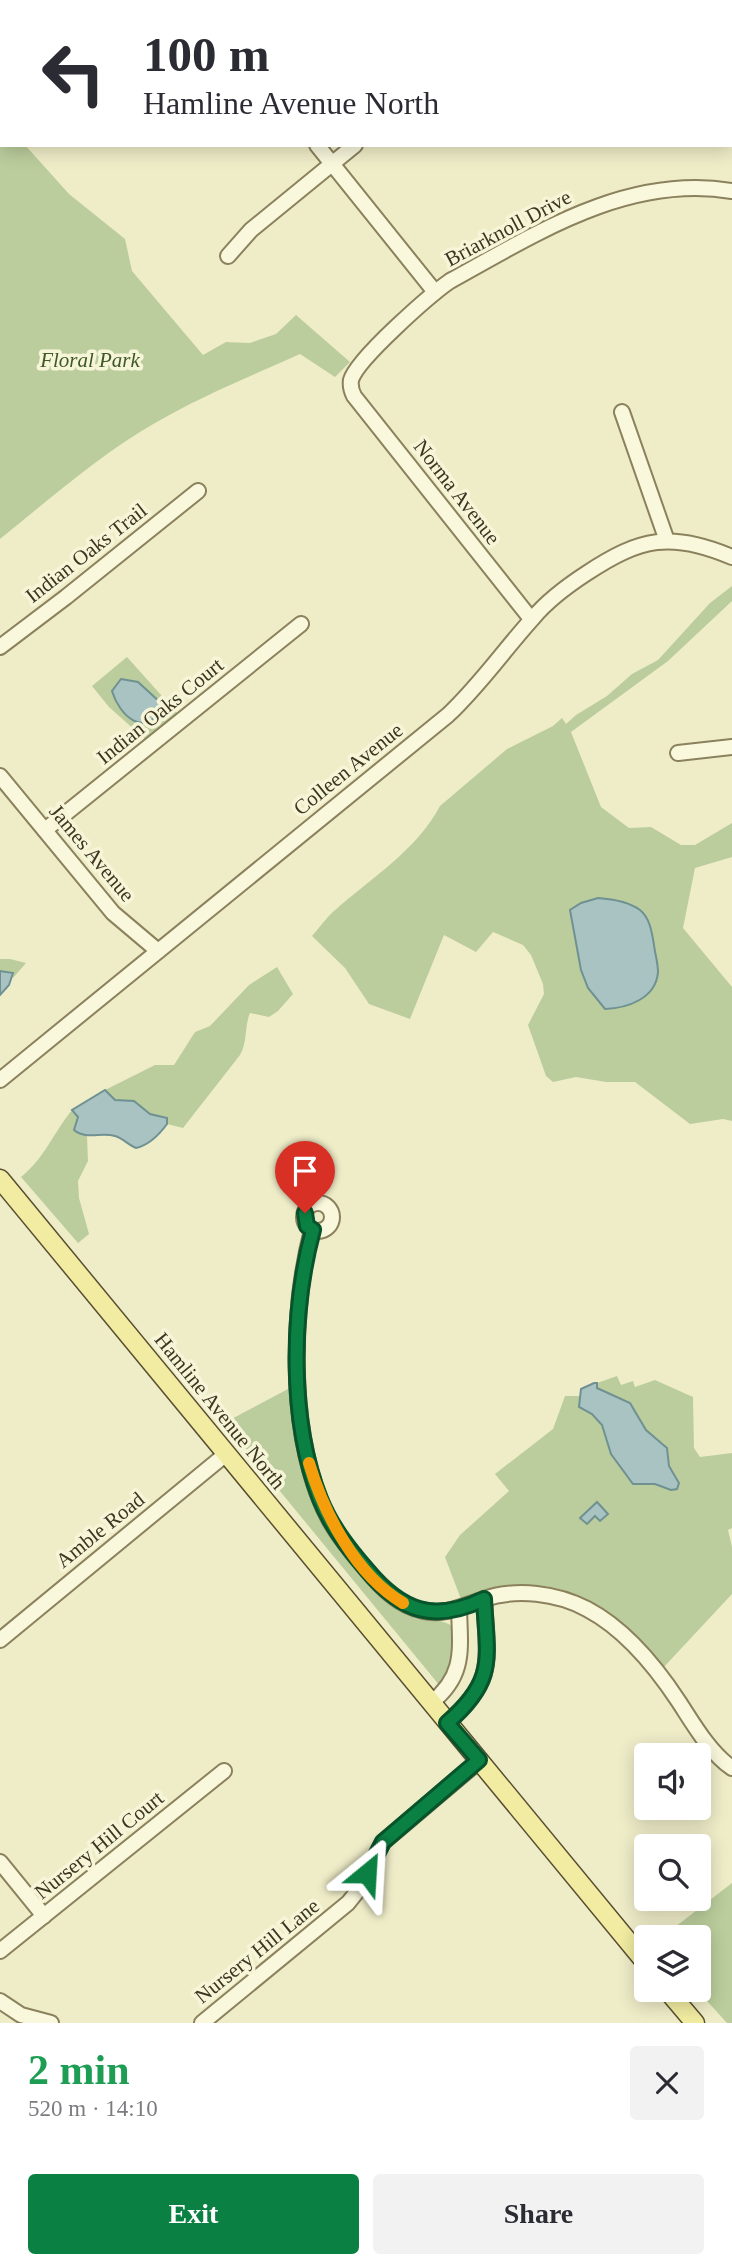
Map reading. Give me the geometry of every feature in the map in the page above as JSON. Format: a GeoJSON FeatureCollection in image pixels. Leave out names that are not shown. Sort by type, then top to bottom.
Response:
{"type":"FeatureCollection","features":[{"type":"Feature","properties":{"kind":"main road","name":"Hamline Avenue North"},"geometry":{"type":"LineString","coordinates":[[3,1188],[634,1949]]}},
{"type":"Feature","properties":{"kind":"main road"},"geometry":{"type":"LineString","coordinates":[[677,2002],[695,2023]]}},
{"type":"Feature","properties":{"kind":"street"},"geometry":{"type":"LineString","coordinates":[[319,147],[435,292]]}},
{"type":"Feature","properties":{"kind":"street"},"geometry":{"type":"LineString","coordinates":[[228,256],[251,230],[353,147]]}},
{"type":"Feature","properties":{"kind":"street","name":"Briarknoll Drive"},"geometry":{"type":"LineString","coordinates":[[351,390],[351,381],[361,365],[435,292],[559,221],[613,201],[666,191],[696,188],[732,191]]}},
{"type":"Feature","properties":{"kind":"street","name":"Norma Avenue"},"geometry":{"type":"LineString","coordinates":[[351,390],[531,619]]}},
{"type":"Feature","properties":{"kind":"street"},"geometry":{"type":"LineString","coordinates":[[622,412],[667,541]]}},
{"type":"Feature","properties":{"kind":"street","name":"Indian Oaks Trail"},"geometry":{"type":"LineString","coordinates":[[0,647],[198,491]]}},
{"type":"Feature","properties":{"kind":"street","name":"Colleen Avenue"},"geometry":{"type":"LineString","coordinates":[[0,1080],[449,715],[475,689],[531,619],[558,594],[612,556],[645,544],[689,542],[732,557]]}},
{"type":"Feature","properties":{"kind":"street","name":"Indian Oaks Court"},"geometry":{"type":"LineString","coordinates":[[45,830],[301,624]]}},
{"type":"Feature","properties":{"kind":"street"},"geometry":{"type":"LineString","coordinates":[[678,752],[732,747]]}},
{"type":"Feature","properties":{"kind":"street","name":"James Avenue"},"geometry":{"type":"LineString","coordinates":[[0,776],[113,913],[159,951]]}},
{"type":"Feature","properties":{"kind":"street"},"geometry":{"type":"LineString","coordinates":[[313,1230],[299,1301],[298,1375],[305,1449],[320,1498],[343,1541],[391,1596],[421,1611],[435,1613],[518,1594],[541,1594],[573,1602],[605,1620],[635,1647],[670,1689],[715,1753],[732,1768]]}},
{"type":"Feature","properties":{"kind":"street","name":"Amble Road"},"geometry":{"type":"LineString","coordinates":[[0,1640],[226,1454]]}},
{"type":"Feature","properties":{"kind":"street"},"geometry":{"type":"LineString","coordinates":[[431,1703],[446,1691],[455,1677],[472,1604]]}},
{"type":"Feature","properties":{"kind":"street"},"geometry":{"type":"LineString","coordinates":[[447,1723],[466,1706],[480,1688],[487,1664],[472,1604]]}},
{"type":"Feature","properties":{"kind":"street","name":"Nursery Hill Lane"},"geometry":{"type":"LineString","coordinates":[[202,2023],[337,1914],[360,1888],[383,1842],[479,1760]]}},
{"type":"Feature","properties":{"kind":"street","name":"Nursery Hill Court"},"geometry":{"type":"LineString","coordinates":[[0,1951],[223,1771]]}},
{"type":"Feature","properties":{"kind":"street"},"geometry":{"type":"LineString","coordinates":[[0,1862],[44,1916]]}},
{"type":"Feature","properties":{"kind":"street"},"geometry":{"type":"LineString","coordinates":[[0,2001],[20,2015],[51,2023]]}},
{"type":"Feature","properties":{"kind":"green space","name":"Floral Park"},"geometry":{"type":"Polygon","coordinates":[[[0,147],[27,147],[69,194],[125,239],[132,271],[203,355],[226,342],[250,343],[276,334],[296,315],[350,362],[335,377],[300,354],[190,404],[114,449],[0,539],[0,147]]]}},
{"type":"Feature","properties":{"kind":"green space"},"geometry":{"type":"Polygon","coordinates":[[[732,586],[732,601],[668,661],[571,732],[601,807],[629,828],[651,827],[681,845],[695,845],[732,823],[732,857],[695,868],[683,928],[732,987],[732,1121],[723,1119],[690,1124],[635,1082],[606,1082],[576,1077],[553,1082],[546,1076],[528,1025],[544,994],[543,984],[531,955],[523,945],[493,932],[476,952],[444,935],[410,1019],[369,1004],[345,968],[312,936],[325,920],[406,850],[440,806],[507,749],[553,726],[562,718],[566,724],[607,696],[632,674],[658,660],[710,603],[732,586]],[[570,910],[581,970],[588,988],[656,981],[658,970],[652,933],[570,910]]]}},
{"type":"Feature","properties":{"kind":"green space"},"geometry":{"type":"Polygon","coordinates":[[[127,657],[178,714],[146,740],[109,707],[92,686],[127,657]],[[138,682],[112,690],[117,704],[161,703],[138,682]]]}},
{"type":"Feature","properties":{"kind":"green space"},"geometry":{"type":"Polygon","coordinates":[[[0,959],[26,963],[13,978],[13,973],[0,971],[0,959]]]}},
{"type":"Feature","properties":{"kind":"green space"},"geometry":{"type":"Polygon","coordinates":[[[277,967],[293,994],[269,1017],[250,1013],[240,1055],[183,1128],[167,1124],[167,1118],[150,1114],[134,1101],[115,1100],[105,1090],[155,1065],[174,1065],[195,1032],[210,1026],[249,985],[277,967]]]}},
{"type":"Feature","properties":{"kind":"green space"},"geometry":{"type":"Polygon","coordinates":[[[72,1110],[78,1117],[74,1130],[87,1136],[88,1161],[78,1181],[79,1198],[89,1234],[78,1243],[21,1177],[42,1154],[72,1110]]]}},
{"type":"Feature","properties":{"kind":"green space"},"geometry":{"type":"Polygon","coordinates":[[[617,1376],[621,1385],[633,1381],[635,1387],[655,1380],[693,1397],[694,1448],[700,1457],[732,1453],[732,1528],[728,1530],[732,1547],[732,1594],[663,1668],[615,1618],[577,1595],[556,1588],[533,1585],[509,1587],[462,1602],[445,1557],[460,1535],[509,1491],[495,1474],[553,1429],[565,1396],[580,1396],[579,1404],[602,1425],[611,1454],[633,1484],[655,1484],[667,1488],[677,1478],[669,1466],[668,1452],[664,1444],[646,1430],[630,1403],[597,1388],[597,1383],[617,1376]]]}},
{"type":"Feature","properties":{"kind":"green space"},"geometry":{"type":"Polygon","coordinates":[[[290,1388],[301,1462],[307,1483],[315,1504],[339,1546],[371,1587],[391,1606],[417,1619],[440,1621],[453,1627],[455,1662],[440,1686],[224,1423],[290,1388]]]}},
{"type":"Feature","properties":{"kind":"green space"},"geometry":{"type":"Polygon","coordinates":[[[732,1883],[732,2023],[727,2023],[708,2002],[711,2002],[711,1925],[678,1925],[696,1911],[711,1911],[711,1899],[732,1883]]]}},
{"type":"Feature","properties":{"kind":"water"},"geometry":{"type":"Polygon","coordinates":[[[121,679],[138,682],[161,703],[162,707],[155,717],[141,723],[126,715],[112,691],[121,679]]]}},
{"type":"Feature","properties":{"kind":"water"},"geometry":{"type":"Polygon","coordinates":[[[598,898],[625,903],[643,913],[651,931],[658,965],[656,981],[646,995],[631,1004],[605,1009],[588,988],[581,970],[570,910],[581,903],[598,898]]]}},
{"type":"Feature","properties":{"kind":"water"},"geometry":{"type":"Polygon","coordinates":[[[0,971],[13,973],[9,985],[0,995],[0,971]]]}},
{"type":"Feature","properties":{"kind":"water"},"geometry":{"type":"Polygon","coordinates":[[[105,1090],[115,1100],[134,1101],[150,1114],[167,1118],[167,1124],[153,1139],[136,1148],[115,1136],[84,1135],[74,1130],[78,1117],[72,1110],[105,1090]]]}},
{"type":"Feature","properties":{"kind":"water"},"geometry":{"type":"Polygon","coordinates":[[[597,1383],[597,1388],[630,1403],[646,1430],[667,1448],[669,1466],[679,1483],[677,1489],[671,1490],[655,1484],[633,1484],[611,1454],[602,1425],[592,1414],[579,1407],[581,1389],[597,1383]]]}},
{"type":"Feature","properties":{"kind":"water"},"geometry":{"type":"Polygon","coordinates":[[[597,1502],[608,1514],[600,1521],[595,1516],[587,1524],[580,1518],[597,1502]]]}},
{"type":"Feature","properties":{"kind":"slow traffic"},"geometry":{"type":"LineString","coordinates":[[309,1463],[320,1498],[343,1541],[379,1584],[403,1603]]}},
{"type":"Feature","properties":{"kind":"route"},"geometry":{"type":"LineString","coordinates":[[305,1213],[307,1226],[313,1230],[299,1301],[301,1416],[305,1449],[320,1498],[330,1520],[343,1541],[379,1584],[403,1603],[421,1611],[435,1613],[471,1605],[484,1599],[487,1664],[480,1688],[466,1706],[447,1723],[479,1760],[383,1842],[367,1873]]}}]}
